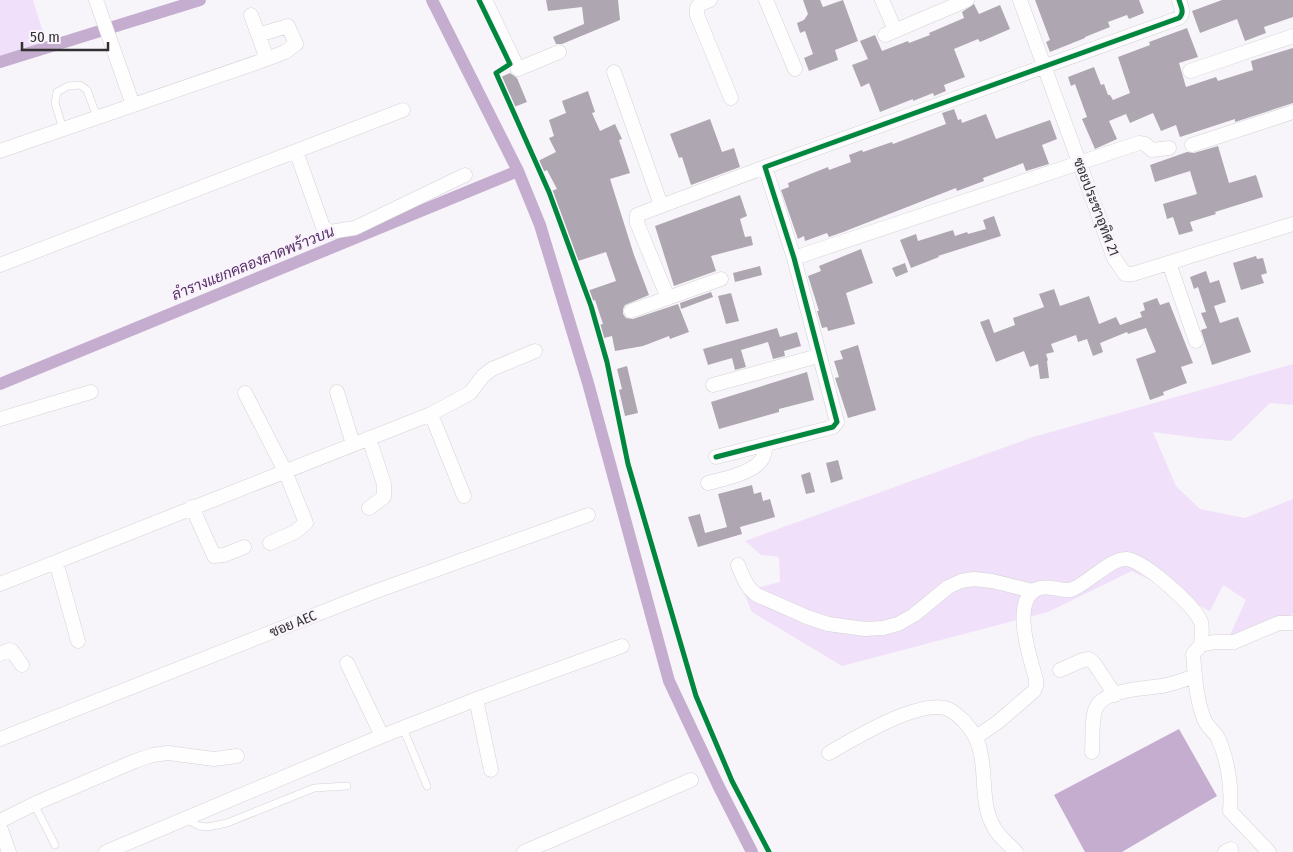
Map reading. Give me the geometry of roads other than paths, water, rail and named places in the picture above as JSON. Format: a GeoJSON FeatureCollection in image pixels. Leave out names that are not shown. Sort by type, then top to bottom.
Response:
{"type":"FeatureCollection","features":[{"type":"Feature","properties":{"kind":"street"},"geometry":{"type":"LineString","coordinates":[[96,0],[133,105]]}},
{"type":"Feature","properties":{"kind":"street"},"geometry":{"type":"LineString","coordinates":[[486,0],[518,69],[559,52]]}},
{"type":"Feature","properties":{"kind":"street"},"geometry":{"type":"LineString","coordinates":[[710,0],[700,4],[697,8],[697,14],[731,98]]}},
{"type":"Feature","properties":{"kind":"street"},"geometry":{"type":"LineString","coordinates":[[766,0],[795,69]]}},
{"type":"Feature","properties":{"kind":"street"},"geometry":{"type":"LineString","coordinates":[[882,0],[890,32],[967,0]]}},
{"type":"Feature","properties":{"kind":"street","name":"ซอยประชาอุทิศ 21"},"geometry":{"type":"LineString","coordinates":[[1020,0],[1114,258],[1124,274],[1133,274],[1293,224]]}},
{"type":"Feature","properties":{"kind":"street"},"geometry":{"type":"LineString","coordinates":[[668,298],[636,220],[637,215],[640,213],[1179,18],[1183,11],[1179,0]]}},
{"type":"Feature","properties":{"kind":"street"},"geometry":{"type":"LineString","coordinates":[[251,15],[267,59]]}},
{"type":"Feature","properties":{"kind":"street"},"geometry":{"type":"LineString","coordinates":[[0,151],[267,59],[285,52],[295,46],[296,42],[286,26],[258,35]]}},
{"type":"Feature","properties":{"kind":"street"},"geometry":{"type":"LineString","coordinates":[[1190,71],[1293,36]]}},
{"type":"Feature","properties":{"kind":"street"},"geometry":{"type":"LineString","coordinates":[[614,72],[661,205]]}},
{"type":"Feature","properties":{"kind":"street"},"geometry":{"type":"LineString","coordinates":[[0,265],[403,110]]}},
{"type":"Feature","properties":{"kind":"street"},"geometry":{"type":"LineString","coordinates":[[1192,145],[1293,112]]}},
{"type":"Feature","properties":{"kind":"street"},"geometry":{"type":"LineString","coordinates":[[794,258],[1140,143],[1145,144],[1152,150],[1169,148]]}},
{"type":"Feature","properties":{"kind":"street"},"geometry":{"type":"LineString","coordinates":[[296,151],[323,226],[330,232],[355,228],[465,175]]}},
{"type":"Feature","properties":{"kind":"street"},"geometry":{"type":"LineString","coordinates":[[716,457],[836,425],[836,418],[818,356],[794,258],[765,167]]}},
{"type":"Feature","properties":{"kind":"street"},"geometry":{"type":"LineString","coordinates":[[1169,263],[1196,341]]}},
{"type":"Feature","properties":{"kind":"street"},"geometry":{"type":"LineString","coordinates":[[631,311],[721,279]]}},
{"type":"Feature","properties":{"kind":"street"},"geometry":{"type":"LineString","coordinates":[[0,584],[431,414],[470,393],[483,376],[492,369],[535,351]]}},
{"type":"Feature","properties":{"kind":"street"},"geometry":{"type":"LineString","coordinates":[[713,385],[818,356]]}},
{"type":"Feature","properties":{"kind":"street"},"geometry":{"type":"LineString","coordinates":[[0,419],[92,392]]}},
{"type":"Feature","properties":{"kind":"street"},"geometry":{"type":"LineString","coordinates":[[337,392],[353,444]]}},
{"type":"Feature","properties":{"kind":"street"},"geometry":{"type":"LineString","coordinates":[[245,393],[284,471],[306,523],[294,532],[270,543]]}},
{"type":"Feature","properties":{"kind":"street"},"geometry":{"type":"LineString","coordinates":[[431,414],[464,496]]}},
{"type":"Feature","properties":{"kind":"street"},"geometry":{"type":"LineString","coordinates":[[369,438],[384,484],[384,497],[369,508]]}},
{"type":"Feature","properties":{"kind":"street"},"geometry":{"type":"LineString","coordinates":[[708,483],[756,466],[764,456],[766,444]]}},
{"type":"Feature","properties":{"kind":"street"},"geometry":{"type":"LineString","coordinates":[[192,507],[214,556],[224,555],[244,547]]}},
{"type":"Feature","properties":{"kind":"street","name":"ซอย AEC"},"geometry":{"type":"LineString","coordinates":[[0,738],[370,593],[588,515]]}},
{"type":"Feature","properties":{"kind":"street"},"geometry":{"type":"LineString","coordinates":[[976,737],[998,722],[1034,691],[1036,686],[1023,622],[1028,596],[1041,587],[1072,590],[1115,562],[1127,559],[1145,567],[1174,590],[1191,608],[1201,623],[1201,645]]}},
{"type":"Feature","properties":{"kind":"street"},"geometry":{"type":"LineString","coordinates":[[56,562],[78,641]]}},
{"type":"Feature","properties":{"kind":"street"},"geometry":{"type":"LineString","coordinates":[[738,564],[745,582],[757,595],[828,624],[864,628],[883,628],[898,624],[914,615],[948,587],[960,581],[974,579],[992,581],[1033,591]]}},
{"type":"Feature","properties":{"kind":"street"},"geometry":{"type":"LineString","coordinates":[[1269,852],[1230,811],[1231,794],[1223,752],[1217,736],[1205,722],[1197,696],[1193,654],[1201,645],[1214,642],[1234,642],[1279,623],[1293,623]]}},
{"type":"Feature","properties":{"kind":"street"},"geometry":{"type":"LineString","coordinates":[[106,852],[382,736],[476,699],[622,646]]}},
{"type":"Feature","properties":{"kind":"street"},"geometry":{"type":"LineString","coordinates":[[0,654],[9,650],[12,651],[22,665]]}},
{"type":"Feature","properties":{"kind":"street"},"geometry":{"type":"LineString","coordinates":[[1060,670],[1089,659],[1094,663],[1115,695]]}},
{"type":"Feature","properties":{"kind":"street"},"geometry":{"type":"LineString","coordinates":[[348,663],[382,736]]}},
{"type":"Feature","properties":{"kind":"street"},"geometry":{"type":"LineString","coordinates":[[1092,752],[1095,711],[1102,700],[1141,688],[1163,686],[1195,676]]}},
{"type":"Feature","properties":{"kind":"street"},"geometry":{"type":"LineString","coordinates":[[476,699],[491,770]]}},
{"type":"Feature","properties":{"kind":"street"},"geometry":{"type":"LineString","coordinates":[[829,753],[871,729],[896,718],[936,707],[947,708],[956,713],[976,737],[981,754],[985,800],[989,817],[996,830],[1016,852]]}},
{"type":"Feature","properties":{"kind":"street"},"geometry":{"type":"LineString","coordinates":[[0,821],[34,804],[153,755],[168,753],[214,759],[237,756]]}},
{"type":"Feature","properties":{"kind":"street"},"geometry":{"type":"LineString","coordinates":[[524,852],[691,780]]}},
{"type":"Feature","properties":{"kind":"street"},"geometry":{"type":"LineString","coordinates":[[0,828],[9,852]]}},
{"type":"Feature","properties":{"kind":"lane"},"geometry":{"type":"LineString","coordinates":[[63,129],[55,103],[57,92],[68,86],[80,85],[87,90],[97,117]]}},
{"type":"Feature","properties":{"kind":"lane"},"geometry":{"type":"LineString","coordinates":[[403,728],[427,786]]}},
{"type":"Feature","properties":{"kind":"lane"},"geometry":{"type":"LineString","coordinates":[[186,818],[191,823],[208,827],[227,823],[314,788],[347,786]]}},
{"type":"Feature","properties":{"kind":"lane"},"geometry":{"type":"LineString","coordinates":[[34,804],[55,845]]}},
{"type":"Feature","properties":{"kind":"waterway"},"geometry":{"type":"LineString","coordinates":[[0,62],[200,0]]}},
{"type":"Feature","properties":{"kind":"waterway"},"geometry":{"type":"LineString","coordinates":[[432,0],[518,171],[540,225],[588,383],[669,681],[752,852]]}},
{"type":"Feature","properties":{"kind":"waterway","name":"ลำรางแยกคลองลาดพร้าวบน"},"geometry":{"type":"LineString","coordinates":[[0,384],[518,171]]}}]}
